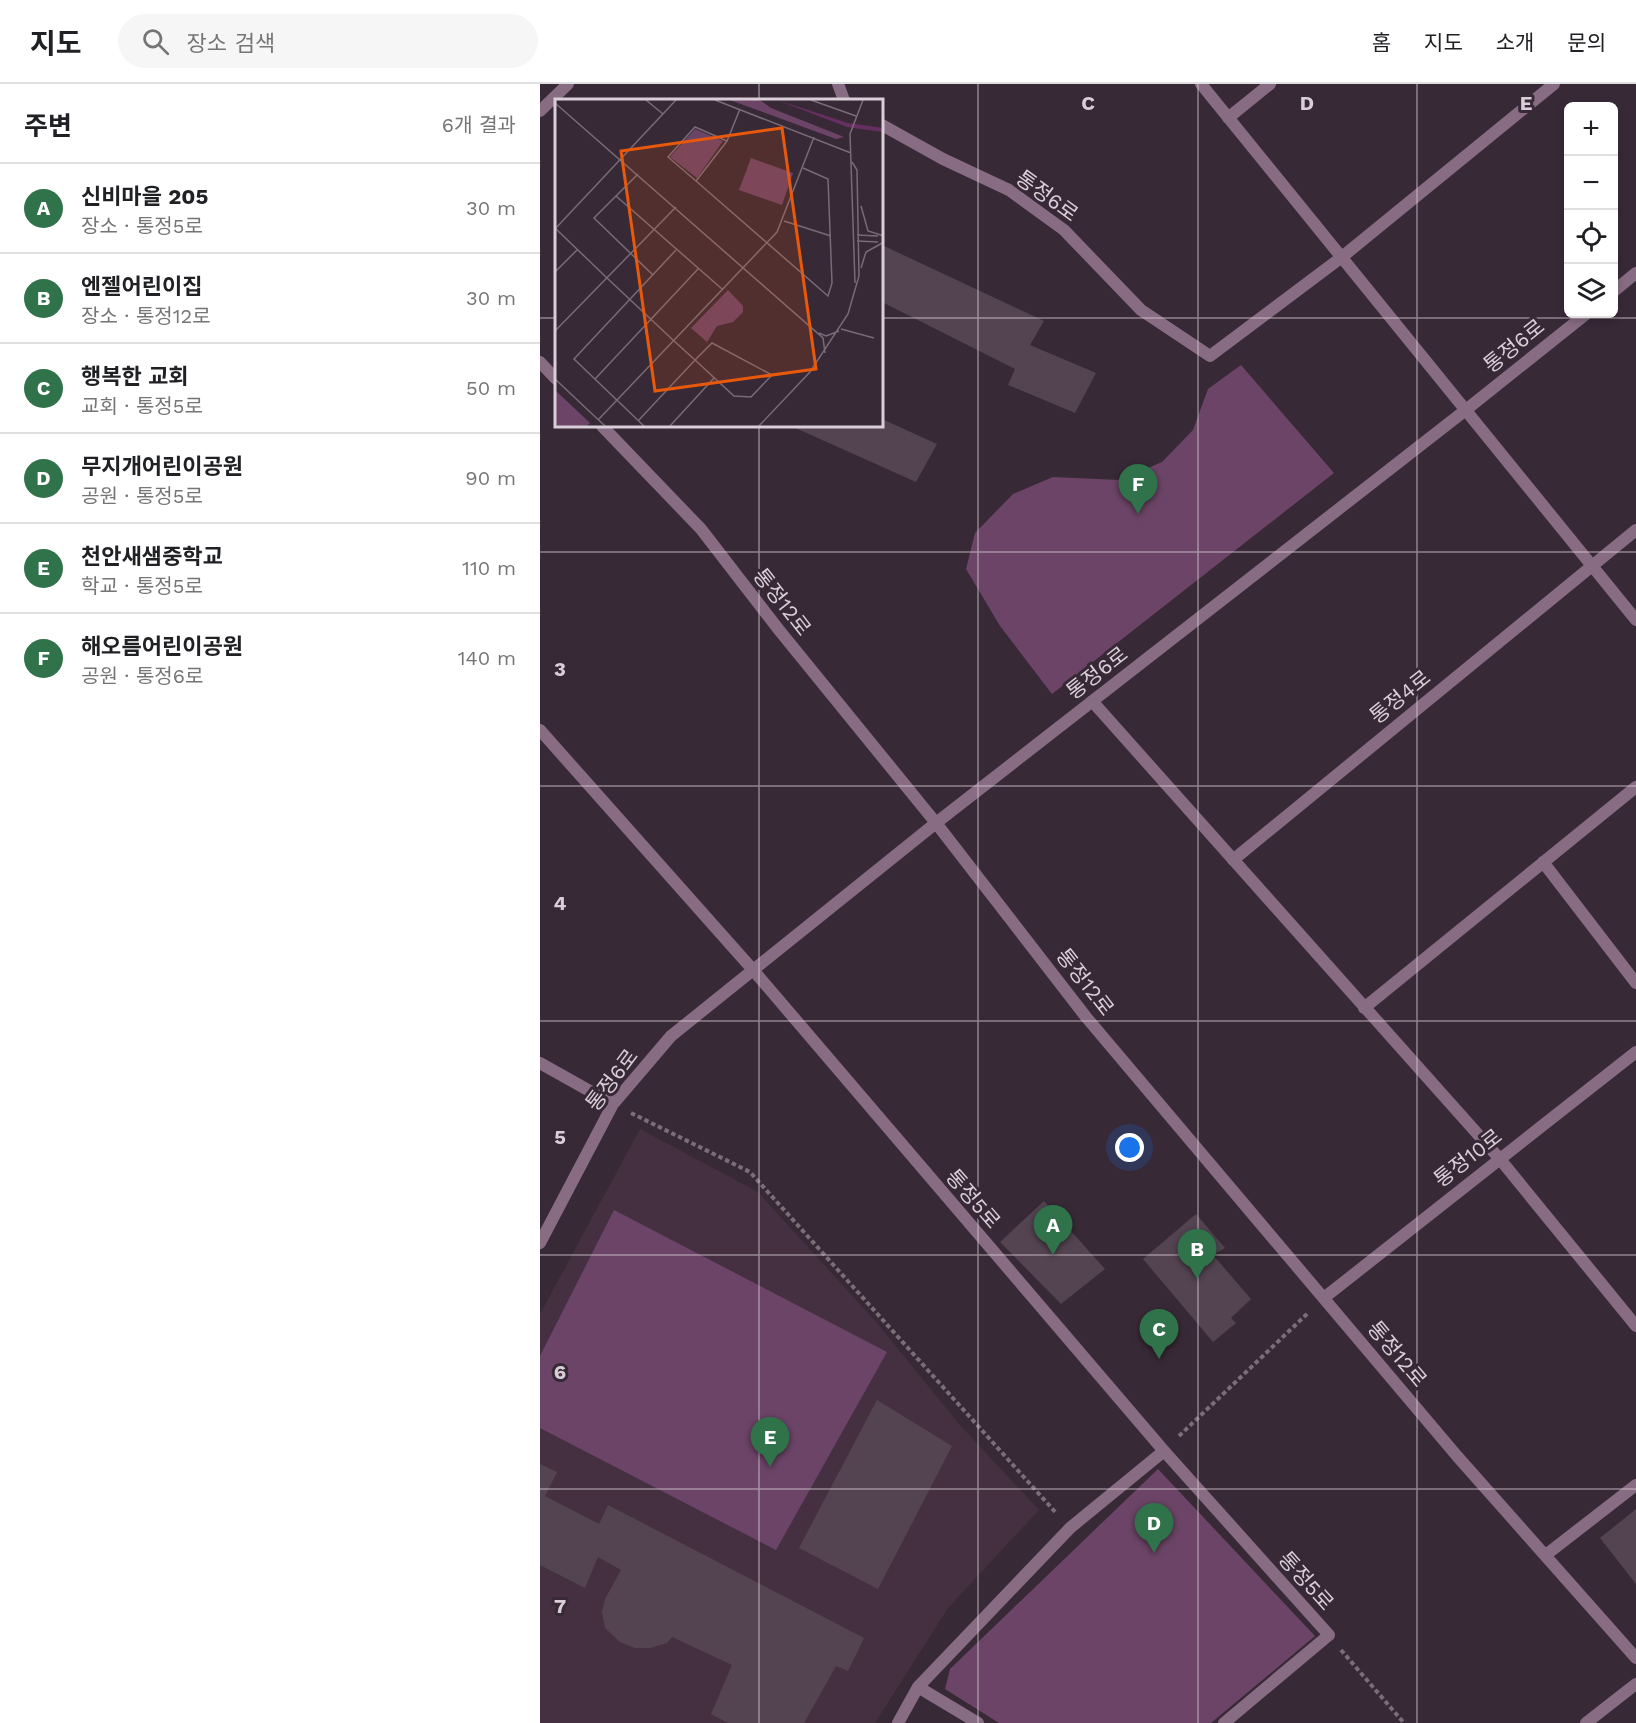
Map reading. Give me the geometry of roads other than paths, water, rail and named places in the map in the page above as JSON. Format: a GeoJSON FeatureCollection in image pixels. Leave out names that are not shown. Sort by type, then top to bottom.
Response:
{"type":"FeatureCollection","features":[{"type":"Feature","properties":{"kind":"street"},"geometry":{"type":"LineString","coordinates":[[540,111],[568,84]]}},
{"type":"Feature","properties":{"kind":"street"},"geometry":{"type":"LineString","coordinates":[[838,84],[844,99]]}},
{"type":"Feature","properties":{"kind":"street"},"geometry":{"type":"LineString","coordinates":[[1201,84],[1636,620]]}},
{"type":"Feature","properties":{"kind":"street"},"geometry":{"type":"LineString","coordinates":[[1228,118],[1270,84]]}},
{"type":"Feature","properties":{"kind":"street","name":"통정6로"},"geometry":{"type":"LineString","coordinates":[[884,126],[943,159],[1009,190],[1064,230],[1141,310],[1210,356],[1342,256],[1554,84]]}},
{"type":"Feature","properties":{"kind":"street"},"geometry":{"type":"LineString","coordinates":[[1618,288],[1636,273]]}},
{"type":"Feature","properties":{"kind":"street","name":"통정6로"},"geometry":{"type":"LineString","coordinates":[[540,1243],[613,1104],[671,1036],[936,823],[1581,318]]}},
{"type":"Feature","properties":{"kind":"street"},"geometry":{"type":"LineString","coordinates":[[540,362],[555,378]]}},
{"type":"Feature","properties":{"kind":"street","name":"통정12로"},"geometry":{"type":"LineString","coordinates":[[604,428],[701,529],[779,630],[936,823],[1086,1017],[1325,1297],[1457,1456],[1547,1554],[1636,1658]]}},
{"type":"Feature","properties":{"kind":"street"},"geometry":{"type":"LineString","coordinates":[[1592,565],[1636,530]]}},
{"type":"Feature","properties":{"kind":"street","name":"통정4로"},"geometry":{"type":"LineString","coordinates":[[1233,860],[1592,565]]}},
{"type":"Feature","properties":{"kind":"street"},"geometry":{"type":"LineString","coordinates":[[1092,701],[1499,1158],[1636,1326]]}},
{"type":"Feature","properties":{"kind":"street"},"geometry":{"type":"LineString","coordinates":[[540,730],[753,971]]}},
{"type":"Feature","properties":{"kind":"street"},"geometry":{"type":"LineString","coordinates":[[1364,1008],[1636,787]]}},
{"type":"Feature","properties":{"kind":"street"},"geometry":{"type":"LineString","coordinates":[[1543,862],[1636,983]]}},
{"type":"Feature","properties":{"kind":"street","name":"통정5로"},"geometry":{"type":"LineString","coordinates":[[753,971],[1164,1451],[1329,1635],[1224,1723]]}},
{"type":"Feature","properties":{"kind":"street","name":"통정10로"},"geometry":{"type":"LineString","coordinates":[[1325,1297],[1636,1052]]}},
{"type":"Feature","properties":{"kind":"street"},"geometry":{"type":"LineString","coordinates":[[540,1064],[613,1104]]}},
{"type":"Feature","properties":{"kind":"street"},"geometry":{"type":"LineString","coordinates":[[898,1723],[918,1687],[1070,1528],[1164,1451]]}},
{"type":"Feature","properties":{"kind":"street"},"geometry":{"type":"LineString","coordinates":[[1547,1554],[1636,1485]]}},
{"type":"Feature","properties":{"kind":"street"},"geometry":{"type":"LineString","coordinates":[[1586,1723],[1636,1684]]}},
{"type":"Feature","properties":{"kind":"street"},"geometry":{"type":"LineString","coordinates":[[918,1687],[978,1723]]}},
{"type":"Feature","properties":{"kind":"place","name":"해오름어린이공원"},"geometry":{"type":"Point","coordinates":[1138,514]}},
{"type":"Feature","properties":{"kind":"place","name":"신비마을 205"},"geometry":{"type":"Point","coordinates":[1053,1255]}},
{"type":"Feature","properties":{"kind":"place","name":"엔젤어린이집"},"geometry":{"type":"Point","coordinates":[1197,1279]}},
{"type":"Feature","properties":{"kind":"place","name":"행복한 교회"},"geometry":{"type":"Point","coordinates":[1159,1359]}},
{"type":"Feature","properties":{"kind":"place","name":"천안새샘중학교"},"geometry":{"type":"Point","coordinates":[770,1467]}},
{"type":"Feature","properties":{"kind":"place","name":"무지개어린이공원"},"geometry":{"type":"Point","coordinates":[1154,1553]}}]}
